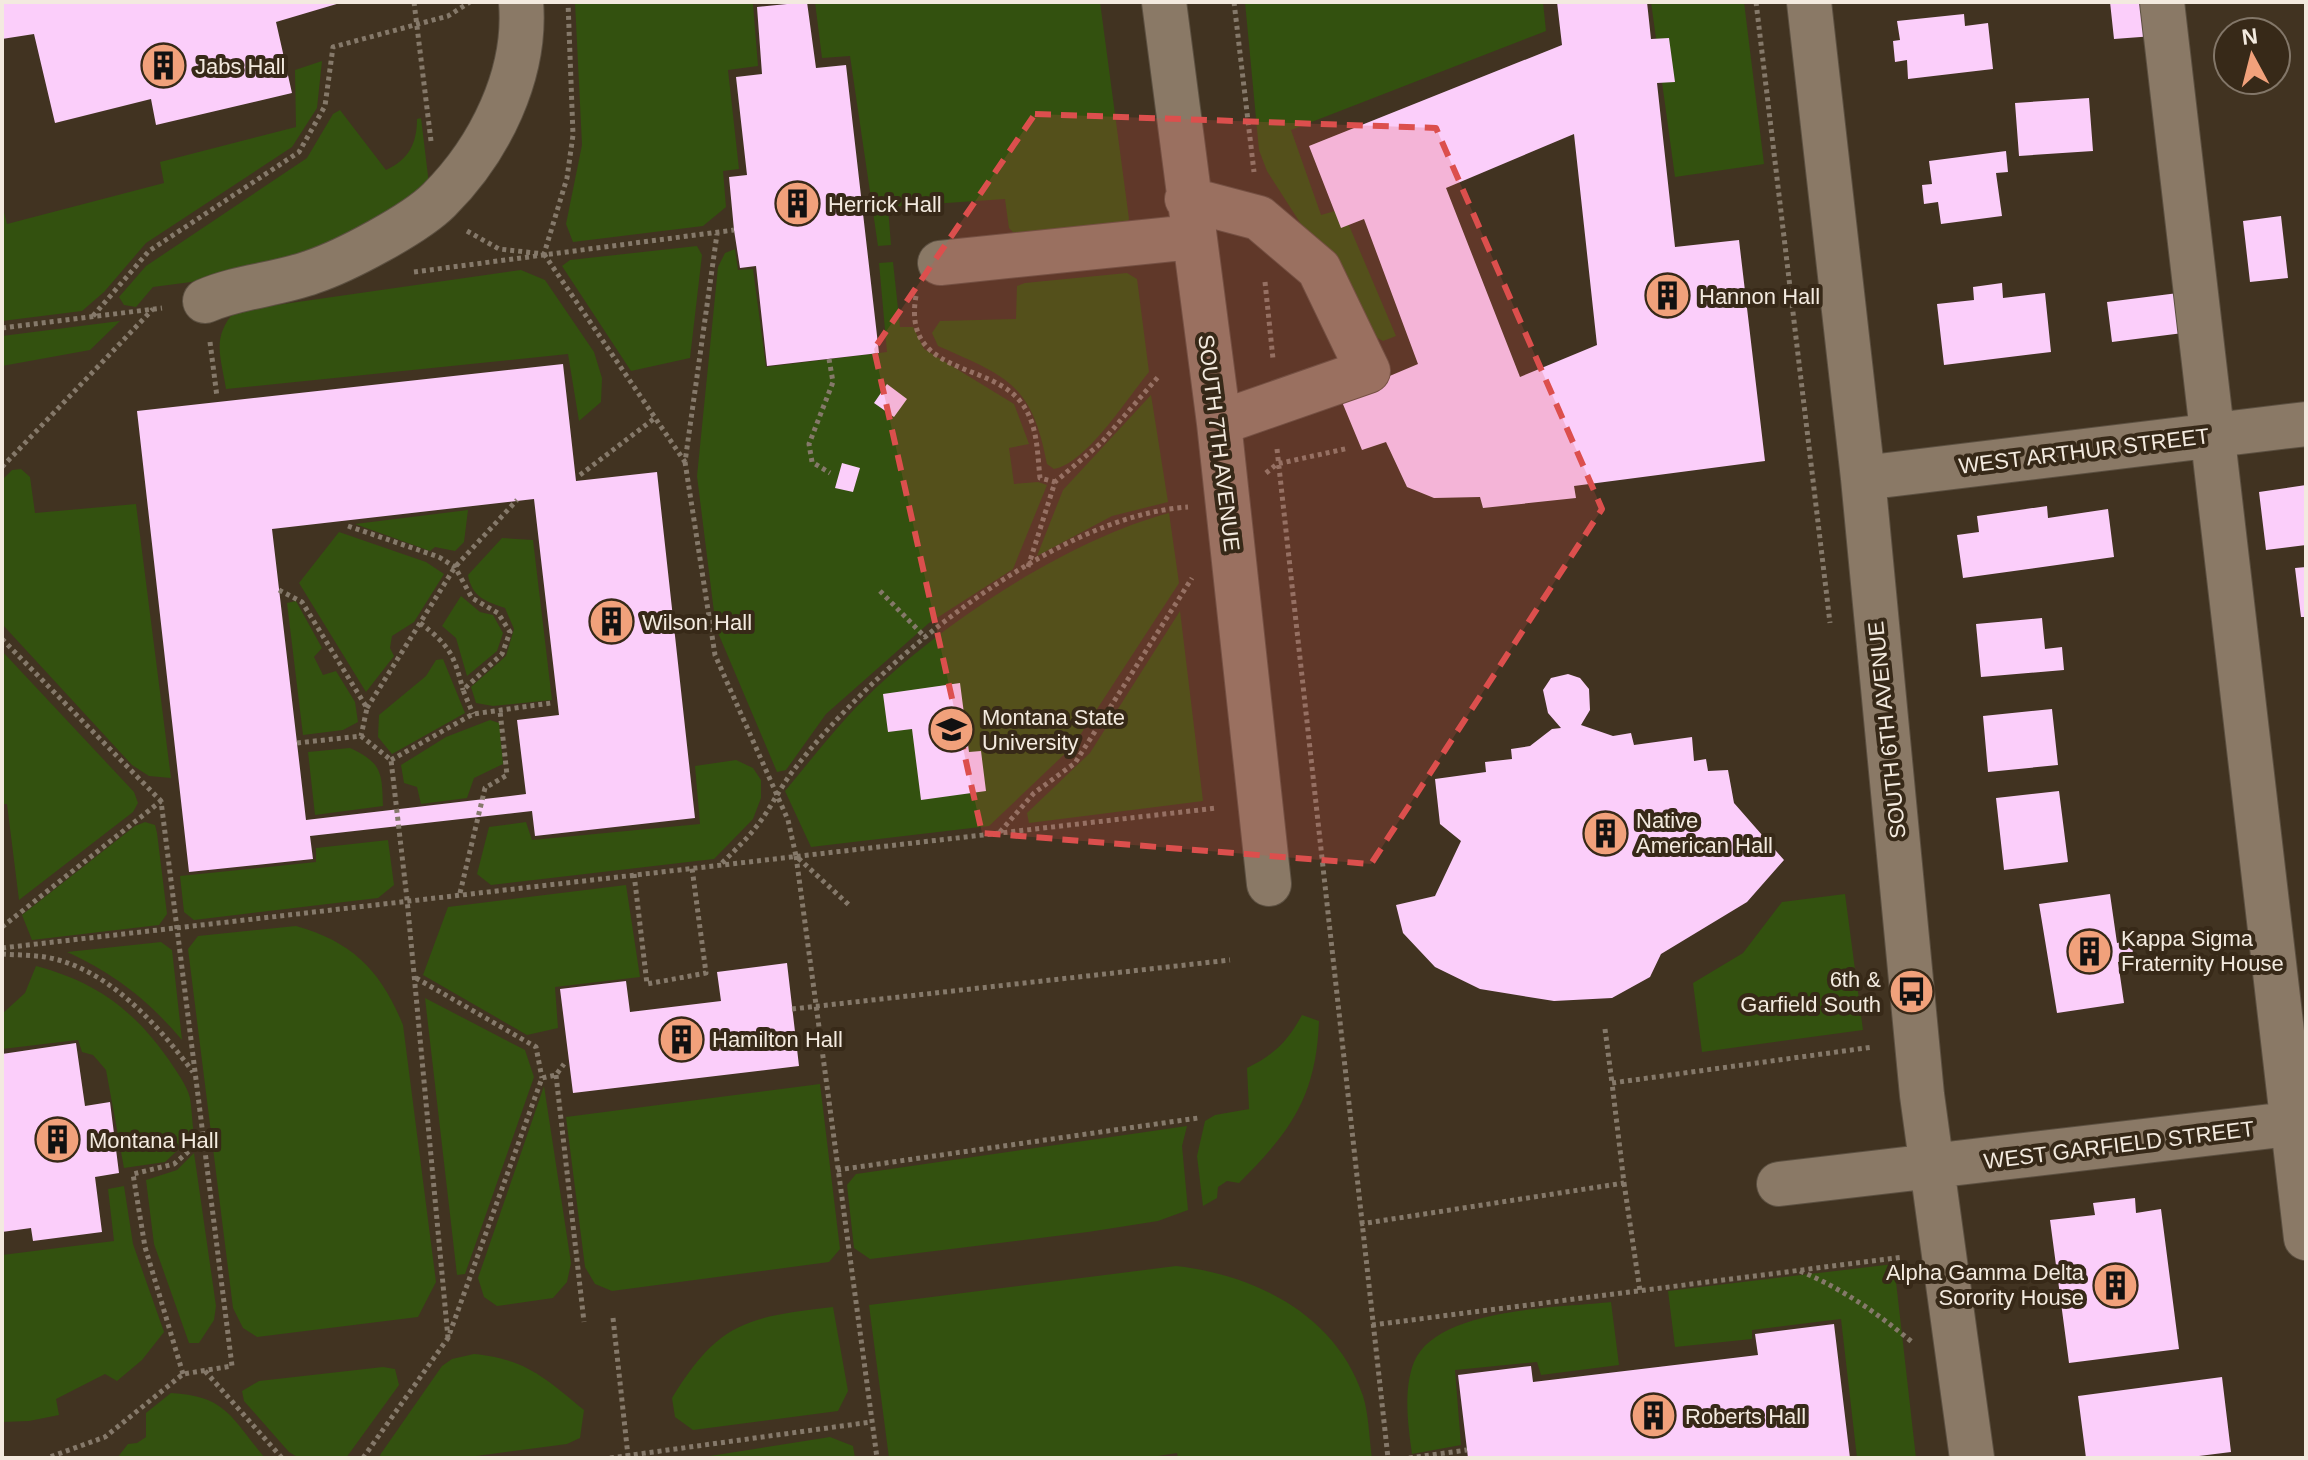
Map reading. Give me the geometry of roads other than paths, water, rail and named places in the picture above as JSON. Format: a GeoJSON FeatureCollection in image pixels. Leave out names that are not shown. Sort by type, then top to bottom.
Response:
{"type":"FeatureCollection","features":[{"type":"Feature","properties":{"kind":"street"},"geometry":{"type":"LineString","coordinates":[[205,301],[312,272],[395,230],[438,201],[483,147],[508,92],[524,34],[521,2]]}},
{"type":"Feature","properties":{"kind":"street","name":"SOUTH 7TH AVENUE"},"geometry":{"type":"LineString","coordinates":[[1164,2],[1219,423],[1269,884]]}},
{"type":"Feature","properties":{"kind":"street","name":"SOUTH 6TH AVENUE"},"geometry":{"type":"LineString","coordinates":[[1809,2],[1863,478],[1922,1095],[1972,1458]]}},
{"type":"Feature","properties":{"kind":"street"},"geometry":{"type":"LineString","coordinates":[[2162,2],[2299,1123],[2306,1238]]}},
{"type":"Feature","properties":{"kind":"street"},"geometry":{"type":"LineString","coordinates":[[940,263],[1190,218],[1259,218],[1319,269],[1368,371],[1219,423]]}},
{"type":"Feature","properties":{"kind":"street","name":"WEST ARTHUR STREET"},"geometry":{"type":"LineString","coordinates":[[1863,478],[2306,424]]}},
{"type":"Feature","properties":{"kind":"street","name":"WEST GARFIELD STREET"},"geometry":{"type":"LineString","coordinates":[[1779,1184],[2299,1123]]}},
{"type":"Feature","properties":{"kind":"place","name":"Jabs Hall"},"geometry":{"type":"Point","coordinates":[164,66]}},
{"type":"Feature","properties":{"kind":"place","name":"Herrick Hall"},"geometry":{"type":"Point","coordinates":[797,204]}},
{"type":"Feature","properties":{"kind":"place","name":"Hannon Hall"},"geometry":{"type":"Point","coordinates":[1668,296]}},
{"type":"Feature","properties":{"kind":"place","name":"Wilson Hall"},"geometry":{"type":"Point","coordinates":[611,622]}},
{"type":"Feature","properties":{"kind":"place","name":"Montana State University"},"geometry":{"type":"Point","coordinates":[951,730]}},
{"type":"Feature","properties":{"kind":"place","name":"Native American Hall"},"geometry":{"type":"Point","coordinates":[1605,833]}},
{"type":"Feature","properties":{"kind":"place","name":"Kappa Sigma Fraternity House"},"geometry":{"type":"Point","coordinates":[2090,951]}},
{"type":"Feature","properties":{"kind":"place","name":"6th & Garfield South"},"geometry":{"type":"Point","coordinates":[1912,992]}},
{"type":"Feature","properties":{"kind":"place","name":"Hamilton Hall"},"geometry":{"type":"Point","coordinates":[681,1039]}},
{"type":"Feature","properties":{"kind":"place","name":"Montana Hall"},"geometry":{"type":"Point","coordinates":[58,1140]}},
{"type":"Feature","properties":{"kind":"place","name":"Alpha Gamma Delta Sorority House"},"geometry":{"type":"Point","coordinates":[2115,1285]}},
{"type":"Feature","properties":{"kind":"place","name":"Roberts Hall"},"geometry":{"type":"Point","coordinates":[1654,1416]}}]}
